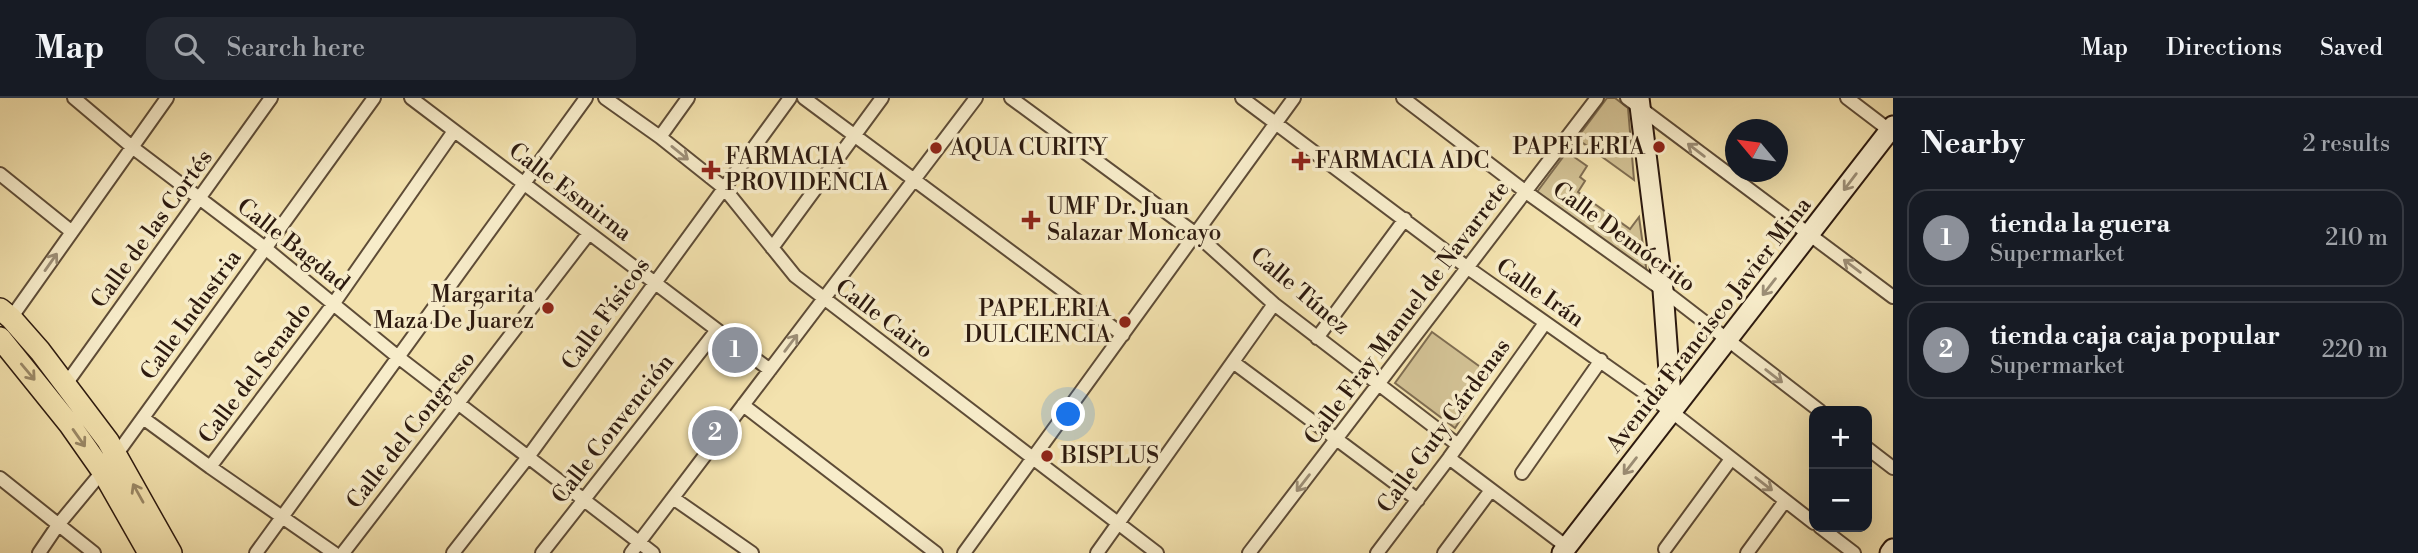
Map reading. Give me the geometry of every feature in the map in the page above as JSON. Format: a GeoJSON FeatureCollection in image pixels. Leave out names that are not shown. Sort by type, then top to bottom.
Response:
{"type":"FeatureCollection","features":[{"type":"Feature","properties":{"kind":"main road"},"geometry":{"type":"LineString","coordinates":[[1636,102],[1663,290],[1672,412]]}},
{"type":"Feature","properties":{"kind":"main road","name":"Avenida Francisco Javier Mina"},"geometry":{"type":"LineString","coordinates":[[1568,551],[1672,412],[1892,130]]}},
{"type":"Feature","properties":{"kind":"main road"},"geometry":{"type":"LineString","coordinates":[[6,313],[66,384],[116,455],[171,553]]}},
{"type":"Feature","properties":{"kind":"main road"},"geometry":{"type":"LineString","coordinates":[[0,338],[55,405],[103,472],[149,553]]}},
{"type":"Feature","properties":{"kind":"street","name":"Calle Bagdad"},"geometry":{"type":"LineString","coordinates":[[74,98],[132,147],[334,303],[398,357],[653,553]]}},
{"type":"Feature","properties":{"kind":"street"},"geometry":{"type":"LineString","coordinates":[[6,313],[72,232],[167,98]]}},
{"type":"Feature","properties":{"kind":"street","name":"Calle de las Cortés"},"geometry":{"type":"LineString","coordinates":[[66,384],[271,98]]}},
{"type":"Feature","properties":{"kind":"street","name":"Calle Industria"},"geometry":{"type":"LineString","coordinates":[[38,553],[116,455],[374,98]]}},
{"type":"Feature","properties":{"kind":"street","name":"Calle Esmirna"},"geometry":{"type":"LineString","coordinates":[[411,98],[770,370]]}},
{"type":"Feature","properties":{"kind":"street"},"geometry":{"type":"LineString","coordinates":[[256,553],[586,98]]}},
{"type":"Feature","properties":{"kind":"street","name":"Calle Cairo"},"geometry":{"type":"LineString","coordinates":[[605,98],[724,188],[795,276],[1157,553]]}},
{"type":"Feature","properties":{"kind":"street"},"geometry":{"type":"LineString","coordinates":[[660,137],[688,98]]}},
{"type":"Feature","properties":{"kind":"street","name":"Calle Físicos"},"geometry":{"type":"LineString","coordinates":[[453,553],[528,457],[790,98]]}},
{"type":"Feature","properties":{"kind":"street"},"geometry":{"type":"LineString","coordinates":[[804,98],[1123,335]]}},
{"type":"Feature","properties":{"kind":"street"},"geometry":{"type":"LineString","coordinates":[[772,248],[882,98]]}},
{"type":"Feature","properties":{"kind":"street"},"geometry":{"type":"LineString","coordinates":[[631,553],[976,98]]}},
{"type":"Feature","properties":{"kind":"street","name":"Calle Túnez"},"geometry":{"type":"LineString","coordinates":[[1011,98],[1196,234],[1274,304],[1458,445]]}},
{"type":"Feature","properties":{"kind":"street","name":"Calle Irán"},"geometry":{"type":"LineString","coordinates":[[1242,98],[1468,268],[1672,412],[1809,519]]}},
{"type":"Feature","properties":{"kind":"street"},"geometry":{"type":"LineString","coordinates":[[964,553],[1294,98]]}},
{"type":"Feature","properties":{"kind":"street","name":"Calle Demócrito"},"geometry":{"type":"LineString","coordinates":[[1403,98],[1525,192],[1663,290],[1814,406]]}},
{"type":"Feature","properties":{"kind":"street","name":"Calle Fray Manuel de Navarrete"},"geometry":{"type":"LineString","coordinates":[[1249,553],[1597,98]]}},
{"type":"Feature","properties":{"kind":"street"},"geometry":{"type":"LineString","coordinates":[[1847,98],[1892,130]]}},
{"type":"Feature","properties":{"kind":"street"},"geometry":{"type":"LineString","coordinates":[[1636,102],[1893,297]]}},
{"type":"Feature","properties":{"kind":"street","name":"Calle del Senado"},"geometry":{"type":"LineString","coordinates":[[210,467],[334,303],[454,131]]}},
{"type":"Feature","properties":{"kind":"street"},"geometry":{"type":"LineString","coordinates":[[0,174],[72,232]]}},
{"type":"Feature","properties":{"kind":"street"},"geometry":{"type":"LineString","coordinates":[[1317,338],[1405,219]]}},
{"type":"Feature","properties":{"kind":"street","name":"Calle del Congreso"},"geometry":{"type":"LineString","coordinates":[[343,553],[589,233]]}},
{"type":"Feature","properties":{"kind":"street"},"geometry":{"type":"LineString","coordinates":[[1097,553],[1274,304]]}},
{"type":"Feature","properties":{"kind":"street","name":"Calle Guty Cárdenas"},"geometry":{"type":"LineString","coordinates":[[1377,553],[1449,458],[1545,323]]}},
{"type":"Feature","properties":{"kind":"street","name":"Calle Convención"},"geometry":{"type":"LineString","coordinates":[[542,553],[717,330]]}},
{"type":"Feature","properties":{"kind":"street"},"geometry":{"type":"LineString","coordinates":[[1522,473],[1601,360]]}},
{"type":"Feature","properties":{"kind":"street"},"geometry":{"type":"LineString","coordinates":[[1233,362],[1418,500]]}},
{"type":"Feature","properties":{"kind":"street"},"geometry":{"type":"LineString","coordinates":[[743,405],[936,553]]}},
{"type":"Feature","properties":{"kind":"street"},"geometry":{"type":"LineString","coordinates":[[143,418],[334,553]]}},
{"type":"Feature","properties":{"kind":"street"},"geometry":{"type":"LineString","coordinates":[[1872,452],[1893,468]]}},
{"type":"Feature","properties":{"kind":"street"},"geometry":{"type":"LineString","coordinates":[[1449,458],[1568,551]]}},
{"type":"Feature","properties":{"kind":"street"},"geometry":{"type":"LineString","coordinates":[[1665,549],[1731,459]]}},
{"type":"Feature","properties":{"kind":"street"},"geometry":{"type":"LineString","coordinates":[[0,478],[94,553]]}},
{"type":"Feature","properties":{"kind":"street"},"geometry":{"type":"LineString","coordinates":[[1444,553],[1491,490]]}},
{"type":"Feature","properties":{"kind":"street"},"geometry":{"type":"LineString","coordinates":[[673,498],[752,553]]}},
{"type":"Feature","properties":{"kind":"street"},"geometry":{"type":"LineString","coordinates":[[1747,553],[1785,501]]}},
{"type":"Feature","properties":{"kind":"street"},"geometry":{"type":"LineString","coordinates":[[1826,532],[1854,553]]}},
{"type":"Feature","properties":{"kind":"shaded area"},"geometry":{"type":"Polygon","coordinates":[[[1607,98],[1615,98],[1628,108],[1634,180],[1580,141],[1570,154],[1587,166],[1580,177],[1585,181],[1578,192],[1630,229],[1639,217],[1647,274],[1537,192],[1607,98]]]}},
{"type":"Feature","properties":{"kind":"shaded area"},"geometry":{"type":"Polygon","coordinates":[[[1432,332],[1490,374],[1455,428],[1395,383],[1432,332]]]}},
{"type":"Feature","properties":{"kind":"place","name":"PAPELERIA"},"geometry":{"type":"Point","coordinates":[1659,147]}},
{"type":"Feature","properties":{"kind":"place","name":"AQUA CURITY"},"geometry":{"type":"Point","coordinates":[936,148]}},
{"type":"Feature","properties":{"kind":"place","name":"FARMACIA ADC"},"geometry":{"type":"Point","coordinates":[1301,161]}},
{"type":"Feature","properties":{"kind":"place","name":"FARMACIA PROVIDENCIA"},"geometry":{"type":"Point","coordinates":[711,170]}},
{"type":"Feature","properties":{"kind":"place","name":"UMF Dr. Juan Salazar Moncayo"},"geometry":{"type":"Point","coordinates":[1031,220]}},
{"type":"Feature","properties":{"kind":"place","name":"Margarita Maza De Juarez"},"geometry":{"type":"Point","coordinates":[548,308]}},
{"type":"Feature","properties":{"kind":"place","name":"PAPELERIA DULCIENCIA"},"geometry":{"type":"Point","coordinates":[1125,322]}},
{"type":"Feature","properties":{"kind":"place","name":"tienda la guera"},"geometry":{"type":"Point","coordinates":[735,350]}},
{"type":"Feature","properties":{"kind":"place","name":"tienda caja caja popular"},"geometry":{"type":"Point","coordinates":[715,433]}},
{"type":"Feature","properties":{"kind":"place","name":"BISPLUS"},"geometry":{"type":"Point","coordinates":[1047,456]}}]}
